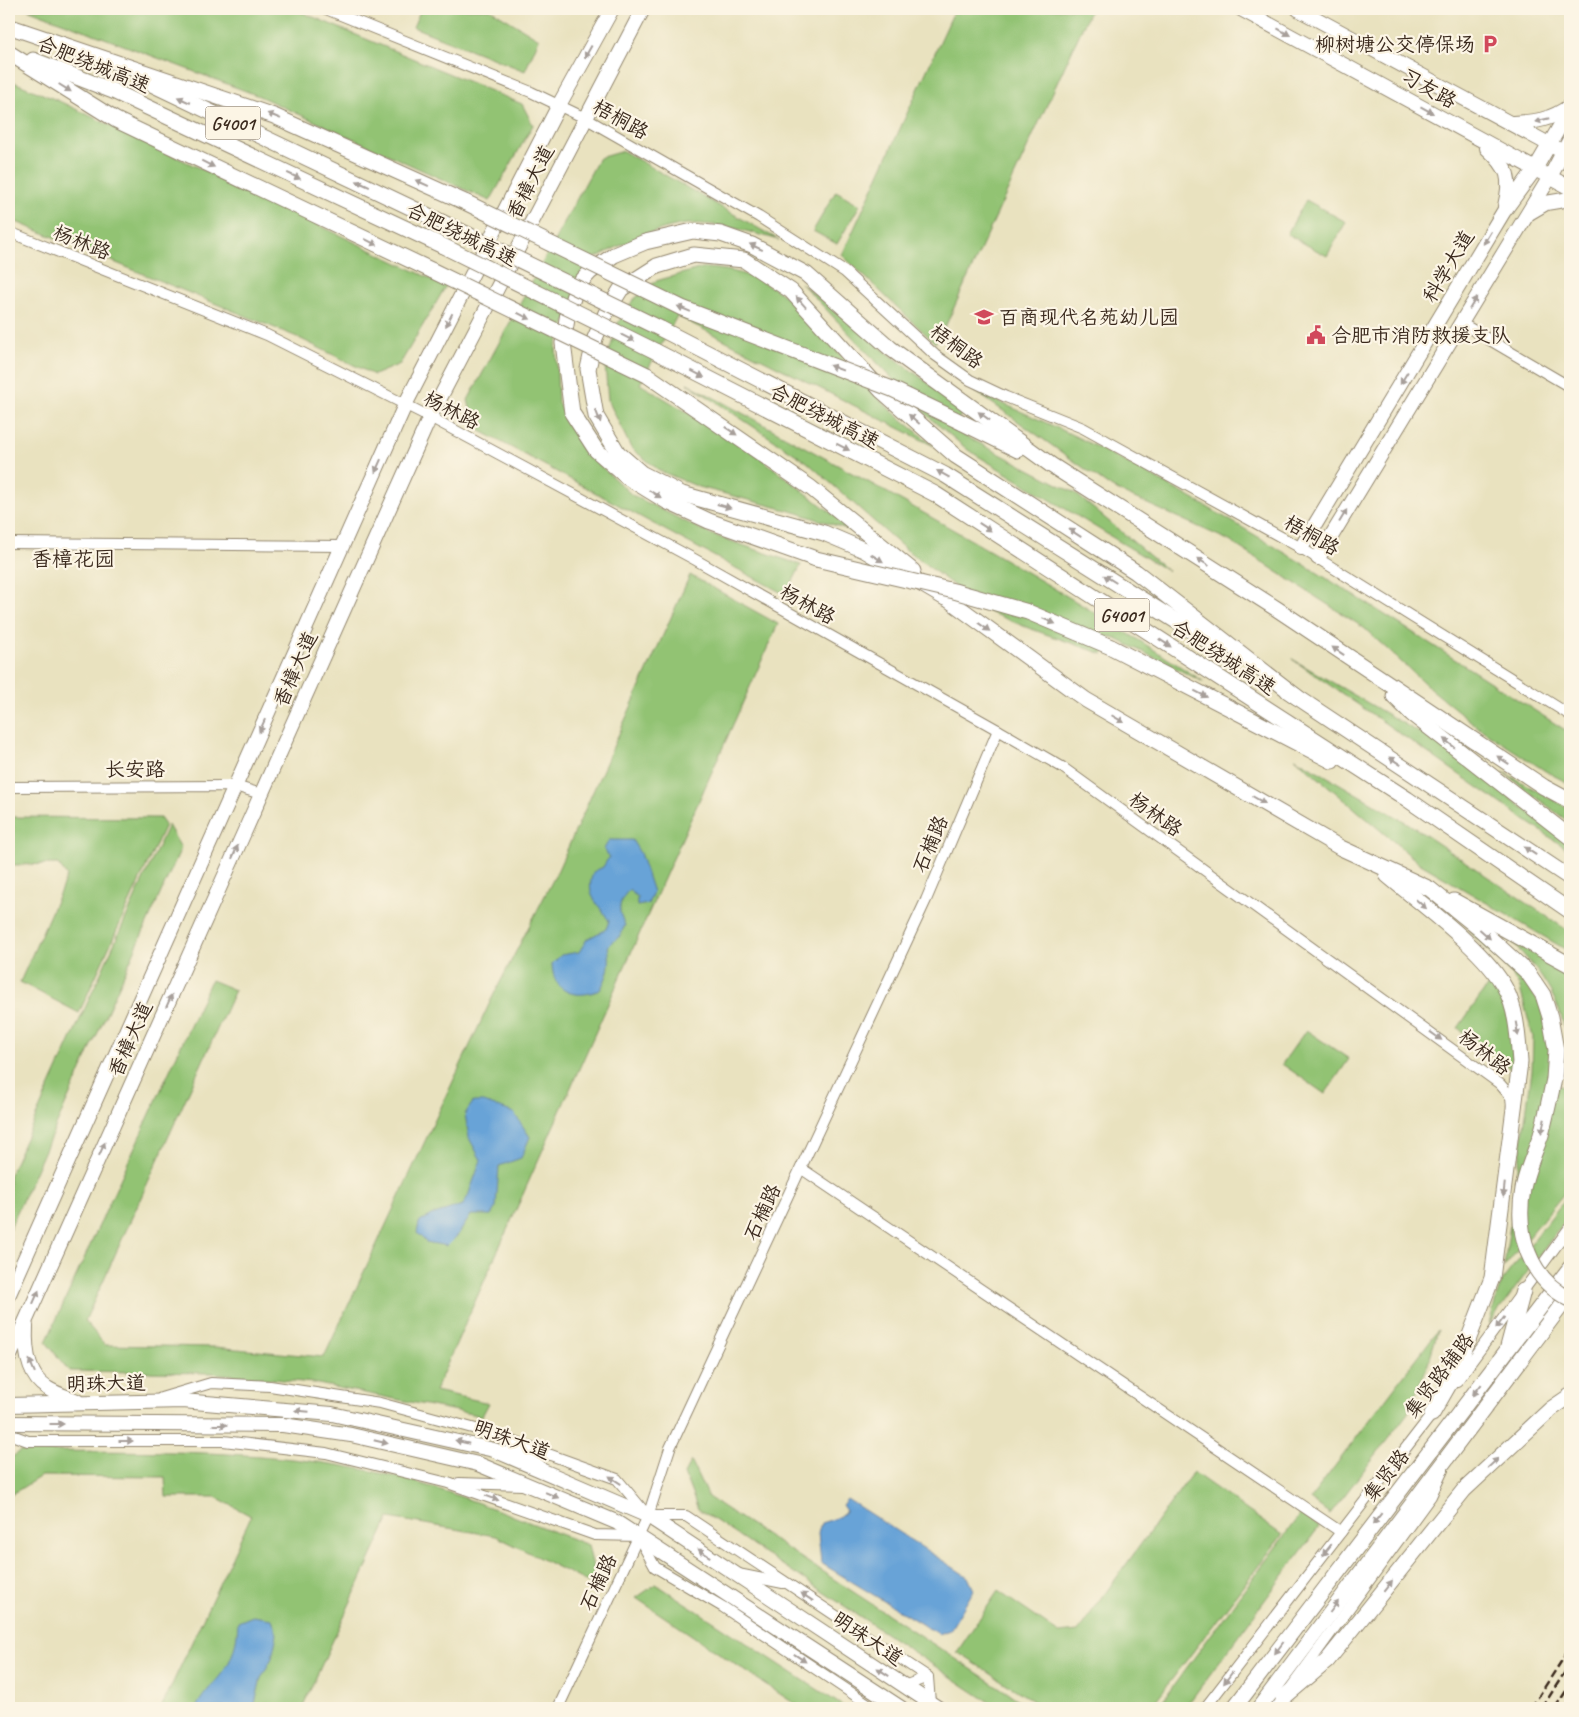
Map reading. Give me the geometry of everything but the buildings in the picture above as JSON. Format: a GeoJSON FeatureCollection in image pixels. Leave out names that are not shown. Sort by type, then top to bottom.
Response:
{"type":"FeatureCollection","features":[{"type":"Feature","properties":{"kind":"highway"},"geometry":{"type":"LineString","coordinates":[[10,26],[274,116],[467,204],[682,308],[892,389],[1052,465]]}},
{"type":"Feature","properties":{"kind":"highway","name":"合肥绕城高速"},"geometry":{"type":"LineString","coordinates":[[10,26],[124,71],[454,228],[661,329],[945,475],[1297,697],[1570,878]]}},
{"type":"Feature","properties":{"kind":"highway"},"geometry":{"type":"LineString","coordinates":[[9,52],[116,120],[646,375],[811,488],[945,598],[1086,700],[1341,848],[1471,909],[1570,965]]}},
{"type":"Feature","properties":{"kind":"highway","name":"合肥绕城高速"},"geometry":{"type":"LineString","coordinates":[[9,52],[113,91],[443,246],[655,351],[935,494],[1406,799],[1570,911]]}},
{"type":"Feature","properties":{"kind":"highway"},"geometry":{"type":"LineString","coordinates":[[1406,799],[1111,648],[1028,612],[954,591],[816,559],[709,521],[668,502],[627,477],[596,450],[572,413],[563,343],[568,313],[578,286],[590,272],[614,255],[645,242],[693,231],[721,234],[752,245],[806,274],[890,348],[1052,465],[1277,609],[1544,787],[1570,800]]}},
{"type":"Feature","properties":{"kind":"highway"},"geometry":{"type":"LineString","coordinates":[[945,598],[864,550],[824,532],[682,494],[641,473],[618,453],[596,416],[588,369],[595,338],[621,289],[657,266],[694,255],[744,260],[791,291],[881,390],[956,456],[1136,572],[1297,697]]}},
{"type":"Feature","properties":{"kind":"highway"},"geometry":{"type":"LineString","coordinates":[[1365,669],[1412,714],[1570,837]]}},
{"type":"Feature","properties":{"kind":"highway"},"geometry":{"type":"LineString","coordinates":[[1371,861],[1478,953],[1505,988],[1518,1032],[1520,1055],[1497,1252],[1492,1278],[1455,1374],[1432,1414]]}},
{"type":"Feature","properties":{"kind":"highway"},"geometry":{"type":"LineString","coordinates":[[1430,890],[1481,930],[1528,973],[1543,995],[1550,1017],[1556,1050],[1554,1079],[1541,1134],[1523,1189],[1521,1231],[1533,1267],[1561,1295],[1570,1300]]}},
{"type":"Feature","properties":{"kind":"highway","name":"集贤路"},"geometry":{"type":"LineString","coordinates":[[1234,1708],[1570,1268]]}},
{"type":"Feature","properties":{"kind":"highway"},"geometry":{"type":"LineString","coordinates":[[1506,1353],[1523,1291]]}},
{"type":"Feature","properties":{"kind":"highway","name":"集贤路"},"geometry":{"type":"LineString","coordinates":[[1270,1704],[1452,1451],[1570,1294]]}},
{"type":"Feature","properties":{"kind":"highway"},"geometry":{"type":"LineString","coordinates":[[1270,1704],[1326,1661],[1464,1490],[1551,1409],[1570,1396]]}},
{"type":"Feature","properties":{"kind":"main road","name":"香樟大道"},"geometry":{"type":"LineString","coordinates":[[9,1294],[405,405],[559,105],[612,9]]}},
{"type":"Feature","properties":{"kind":"main road","name":"香樟大道"},"geometry":{"type":"LineString","coordinates":[[9,1358],[430,417],[643,9]]}},
{"type":"Feature","properties":{"kind":"main road","name":"习友路"},"geometry":{"type":"LineString","coordinates":[[1241,9],[1570,188]]}},
{"type":"Feature","properties":{"kind":"main road","name":"习友路"},"geometry":{"type":"LineString","coordinates":[[1298,9],[1550,144],[1568,149]]}},
{"type":"Feature","properties":{"kind":"main road"},"geometry":{"type":"LineString","coordinates":[[1510,123],[1537,122],[1557,116],[1570,108]]}},
{"type":"Feature","properties":{"kind":"main road","name":"科学大道"},"geometry":{"type":"LineString","coordinates":[[1301,548],[1504,211],[1535,169],[1570,108]]}},
{"type":"Feature","properties":{"kind":"main road"},"geometry":{"type":"LineString","coordinates":[[1474,136],[1500,160],[1509,178],[1510,187],[1504,211]]}},
{"type":"Feature","properties":{"kind":"main road","name":"科学大道"},"geometry":{"type":"LineString","coordinates":[[1318,558],[1568,149]]}},
{"type":"Feature","properties":{"kind":"main road"},"geometry":{"type":"LineString","coordinates":[[1528,213],[1546,203],[1570,199]]}},
{"type":"Feature","properties":{"kind":"main road"},"geometry":{"type":"LineString","coordinates":[[26,1319],[25,1342],[30,1367],[46,1387],[82,1404]]}},
{"type":"Feature","properties":{"kind":"main road","name":"明珠大道"},"geometry":{"type":"LineString","coordinates":[[9,1405],[184,1401],[332,1414],[494,1450],[648,1516],[934,1706]]}},
{"type":"Feature","properties":{"kind":"main road","name":"明珠大道"},"geometry":{"type":"LineString","coordinates":[[9,1423],[283,1425],[351,1435],[478,1464],[616,1522],[901,1708]]}},
{"type":"Feature","properties":{"kind":"street","name":"梧桐路"},"geometry":{"type":"LineString","coordinates":[[326,9],[559,105],[585,118],[759,217],[845,272],[936,355],[970,380],[1006,397],[1083,428],[1301,548],[1570,715]]}},
{"type":"Feature","properties":{"kind":"street","name":"杨林路"},"geometry":{"type":"LineString","coordinates":[[9,232],[267,335],[430,417],[686,555],[1062,767],[1272,921],[1396,1007],[1500,1084],[1511,1097],[1513,1120]]}},
{"type":"Feature","properties":{"kind":"street"},"geometry":{"type":"LineString","coordinates":[[1461,324],[1570,387]]}},
{"type":"Feature","properties":{"kind":"street"},"geometry":{"type":"LineString","coordinates":[[9,543],[343,546]]}},
{"type":"Feature","properties":{"kind":"street","name":"石楠路"},"geometry":{"type":"LineString","coordinates":[[558,1708],[648,1516],[670,1448],[926,900],[998,730]]}},
{"type":"Feature","properties":{"kind":"street","name":"长安路"},"geometry":{"type":"LineString","coordinates":[[9,787],[235,786],[261,794]]}},
{"type":"Feature","properties":{"kind":"street"},"geometry":{"type":"LineString","coordinates":[[802,1168],[1341,1532]]}},
{"type":"Feature","properties":{"kind":"street","name":"集贤路辅路"},"geometry":{"type":"LineString","coordinates":[[1206,1708],[1432,1414],[1570,1227]]}},
{"type":"Feature","properties":{"kind":"street"},"geometry":{"type":"LineString","coordinates":[[147,1402],[212,1383],[270,1386],[380,1403],[499,1436],[617,1479],[648,1516],[686,1516],[928,1677],[934,1706]]}},
{"type":"Feature","properties":{"kind":"street"},"geometry":{"type":"LineString","coordinates":[[9,1434],[28,1441],[223,1441],[326,1453],[448,1483],[595,1535],[638,1536],[655,1567],[759,1631],[874,1708]]}},
{"type":"Feature","properties":{"kind":"street"},"geometry":{"type":"LineString","coordinates":[[499,1436],[560,1478]]}},
{"type":"Feature","properties":{"kind":"street"},"geometry":{"type":"LineString","coordinates":[[1270,1704],[1432,1496],[1452,1451]]}},
{"type":"Feature","properties":{"kind":"street"},"geometry":{"type":"LineString","coordinates":[[448,1483],[530,1486]]}},
{"type":"Feature","properties":{"kind":"street"},"geometry":{"type":"LineString","coordinates":[[734,1573],[789,1584]]}},
{"type":"Feature","properties":{"kind":"street"},"geometry":{"type":"LineString","coordinates":[[723,1592],[759,1631]]}},
{"type":"Feature","properties":{"kind":"street"},"geometry":{"type":"LineString","coordinates":[[904,1686],[928,1677]]}},
{"type":"Feature","properties":{"kind":"green space"},"geometry":{"type":"Polygon","coordinates":[[[27,9],[294,9],[522,104],[533,125],[490,201],[259,96],[27,9]]]}},
{"type":"Feature","properties":{"kind":"green space"},"geometry":{"type":"Polygon","coordinates":[[[421,9],[490,9],[539,39],[525,71],[413,27],[421,9]]]}},
{"type":"Feature","properties":{"kind":"green space"},"geometry":{"type":"Polygon","coordinates":[[[955,9],[1091,9],[946,325],[935,343],[842,255],[955,9]]]}},
{"type":"Feature","properties":{"kind":"green space"},"geometry":{"type":"Polygon","coordinates":[[[9,80],[59,101],[446,286],[400,364],[374,375],[297,337],[9,219],[9,80]]]}},
{"type":"Feature","properties":{"kind":"green space"},"geometry":{"type":"Polygon","coordinates":[[[623,151],[779,240],[723,226],[688,224],[651,233],[591,260],[556,346],[558,403],[582,449],[632,495],[710,534],[801,565],[786,595],[475,428],[468,400],[599,158],[623,151]]]}},
{"type":"Feature","properties":{"kind":"green space"},"geometry":{"type":"Polygon","coordinates":[[[836,191],[860,205],[837,244],[813,231],[836,191]]]}},
{"type":"Feature","properties":{"kind":"green space"},"geometry":{"type":"Polygon","coordinates":[[[1306,200],[1346,222],[1327,256],[1287,234],[1306,200]]]}},
{"type":"Feature","properties":{"kind":"green space"},"geometry":{"type":"Polygon","coordinates":[[[702,268],[733,272],[760,281],[783,295],[803,312],[879,399],[934,446],[677,316],[640,384],[749,449],[856,532],[798,513],[699,487],[660,471],[631,448],[608,400],[605,365],[618,323],[633,300],[656,281],[702,268]]]}},
{"type":"Feature","properties":{"kind":"green space"},"geometry":{"type":"Polygon","coordinates":[[[801,283],[877,345],[963,409],[954,430],[1075,493],[1168,571],[968,450],[932,420],[801,283]]]}},
{"type":"Feature","properties":{"kind":"green space"},"geometry":{"type":"Polygon","coordinates":[[[687,383],[949,527],[1078,603],[1204,682],[1110,636],[1103,654],[989,612],[904,548],[807,462],[687,383]]]}},
{"type":"Feature","properties":{"kind":"green space"},"geometry":{"type":"Polygon","coordinates":[[[975,391],[1085,441],[1209,508],[1331,581],[1570,733],[1570,784],[1547,772],[1479,728],[1431,689],[1364,628],[1228,540],[1112,488],[975,391]]]}},
{"type":"Feature","properties":{"kind":"green space"},"geometry":{"type":"Polygon","coordinates":[[[690,575],[778,624],[435,1391],[489,1403],[482,1416],[313,1383],[212,1373],[69,1371],[46,1342],[211,980],[235,990],[85,1321],[105,1345],[214,1347],[324,1357],[492,998],[557,872],[690,575]]]}},
{"type":"Feature","properties":{"kind":"green space"},"geometry":{"type":"Polygon","coordinates":[[[1292,659],[1449,750],[1570,844],[1570,851],[1292,659]]]}},
{"type":"Feature","properties":{"kind":"green space"},"geometry":{"type":"Polygon","coordinates":[[[1295,758],[1409,824],[1570,932],[1570,952],[1419,863],[1295,758]]]}},
{"type":"Feature","properties":{"kind":"green space"},"geometry":{"type":"Polygon","coordinates":[[[1503,772],[1570,809],[1570,823],[1503,772]]]}},
{"type":"Feature","properties":{"kind":"green space"},"geometry":{"type":"Polygon","coordinates":[[[9,817],[160,818],[165,825],[79,1013],[20,982],[67,876],[58,864],[9,865],[9,817]]]}},
{"type":"Feature","properties":{"kind":"green space"},"geometry":{"type":"Polygon","coordinates":[[[168,825],[181,848],[9,1230],[9,1176],[168,825]]]}},
{"type":"Feature","properties":{"kind":"green space"},"geometry":{"type":"Polygon","coordinates":[[[1467,929],[1511,961],[1542,1007],[1552,1056],[1549,1084],[1565,1087],[1566,1040],[1562,1019],[1555,1001],[1546,983],[1534,966],[1502,932],[1570,975],[1570,1186],[1504,1267],[1532,1071],[1533,1037],[1519,985],[1502,963],[1467,929]]]}},
{"type":"Feature","properties":{"kind":"green space"},"geometry":{"type":"Polygon","coordinates":[[[1493,978],[1504,1000],[1510,1023],[1514,1071],[1458,1028],[1493,978]]]}},
{"type":"Feature","properties":{"kind":"green space"},"geometry":{"type":"Polygon","coordinates":[[[1306,1030],[1349,1059],[1325,1094],[1282,1064],[1306,1030]]]}},
{"type":"Feature","properties":{"kind":"green space"},"geometry":{"type":"Polygon","coordinates":[[[1570,1193],[1570,1214],[1489,1324],[1501,1282],[1570,1193]]]}},
{"type":"Feature","properties":{"kind":"green space"},"geometry":{"type":"Polygon","coordinates":[[[1438,1330],[1428,1364],[1408,1413],[1330,1514],[1310,1499],[1438,1330]]]}},
{"type":"Feature","properties":{"kind":"green space"},"geometry":{"type":"Polygon","coordinates":[[[21,1451],[234,1454],[319,1462],[390,1475],[448,1492],[588,1545],[595,1576],[591,1584],[496,1536],[389,1518],[302,1708],[161,1708],[251,1516],[216,1497],[166,1497],[165,1477],[41,1476],[9,1496],[9,1459],[21,1451]]]}},
{"type":"Feature","properties":{"kind":"green space"},"geometry":{"type":"Polygon","coordinates":[[[691,1461],[708,1497],[1031,1708],[998,1708],[698,1509],[684,1474],[691,1461]]]}},
{"type":"Feature","properties":{"kind":"green space"},"geometry":{"type":"Polygon","coordinates":[[[1193,1472],[1282,1535],[1150,1708],[1044,1708],[957,1652],[998,1591],[1059,1633],[1078,1631],[1193,1472]]]}},
{"type":"Feature","properties":{"kind":"green space"},"geometry":{"type":"Polygon","coordinates":[[[1301,1513],[1319,1527],[1191,1700],[1178,1708],[1157,1708],[1301,1513]]]}},
{"type":"Feature","properties":{"kind":"green space"},"geometry":{"type":"Polygon","coordinates":[[[656,1584],[846,1708],[801,1708],[636,1598],[656,1584]]]}},
{"type":"Feature","properties":{"kind":"water"},"geometry":{"type":"Polygon","coordinates":[[[609,840],[632,840],[640,853],[653,892],[648,904],[637,906],[637,897],[629,890],[625,895],[622,899],[620,911],[625,925],[620,936],[608,946],[608,969],[600,990],[591,993],[574,994],[561,988],[556,982],[552,964],[561,955],[579,952],[587,939],[606,929],[609,921],[591,893],[590,887],[593,872],[603,867],[609,857],[604,849],[609,840]]]}},
{"type":"Feature","properties":{"kind":"water"},"geometry":{"type":"Polygon","coordinates":[[[473,1102],[484,1102],[514,1113],[530,1137],[521,1158],[499,1166],[496,1207],[491,1215],[471,1215],[458,1235],[447,1246],[426,1242],[417,1233],[419,1223],[431,1215],[463,1205],[481,1160],[469,1138],[465,1114],[473,1102]]]}},
{"type":"Feature","properties":{"kind":"water"},"geometry":{"type":"Polygon","coordinates":[[[847,1499],[968,1577],[974,1590],[950,1630],[938,1634],[821,1563],[818,1533],[821,1523],[837,1518],[846,1511],[842,1505],[847,1499]]]}},
{"type":"Feature","properties":{"kind":"water"},"geometry":{"type":"Polygon","coordinates":[[[253,1616],[272,1619],[277,1634],[272,1658],[261,1678],[254,1708],[196,1708],[228,1665],[237,1637],[238,1622],[253,1616]]]}},
{"type":"Feature","properties":{"kind":"railway"},"geometry":{"type":"LineString","coordinates":[[1531,1708],[1570,1648]]}},
{"type":"Feature","properties":{"kind":"railway"},"geometry":{"type":"LineString","coordinates":[[1542,1708],[1570,1664]]}},
{"type":"Feature","properties":{"kind":"railway"},"geometry":{"type":"LineString","coordinates":[[1555,1708],[1570,1685]]}},
{"type":"Feature","properties":{"kind":"place","name":"柳树塘公交停保场"},"geometry":{"type":"Point","coordinates":[1490,44]}},
{"type":"Feature","properties":{"kind":"place","name":"百商现代名苑幼儿园"},"geometry":{"type":"Point","coordinates":[984,317]}},
{"type":"Feature","properties":{"kind":"place","name":"合肥市消防救援支队"},"geometry":{"type":"Point","coordinates":[1316,335]}},
{"type":"Feature","properties":{"kind":"district","name":"香樟花园"},"geometry":{"type":"Point","coordinates":[73,559]}}]}
